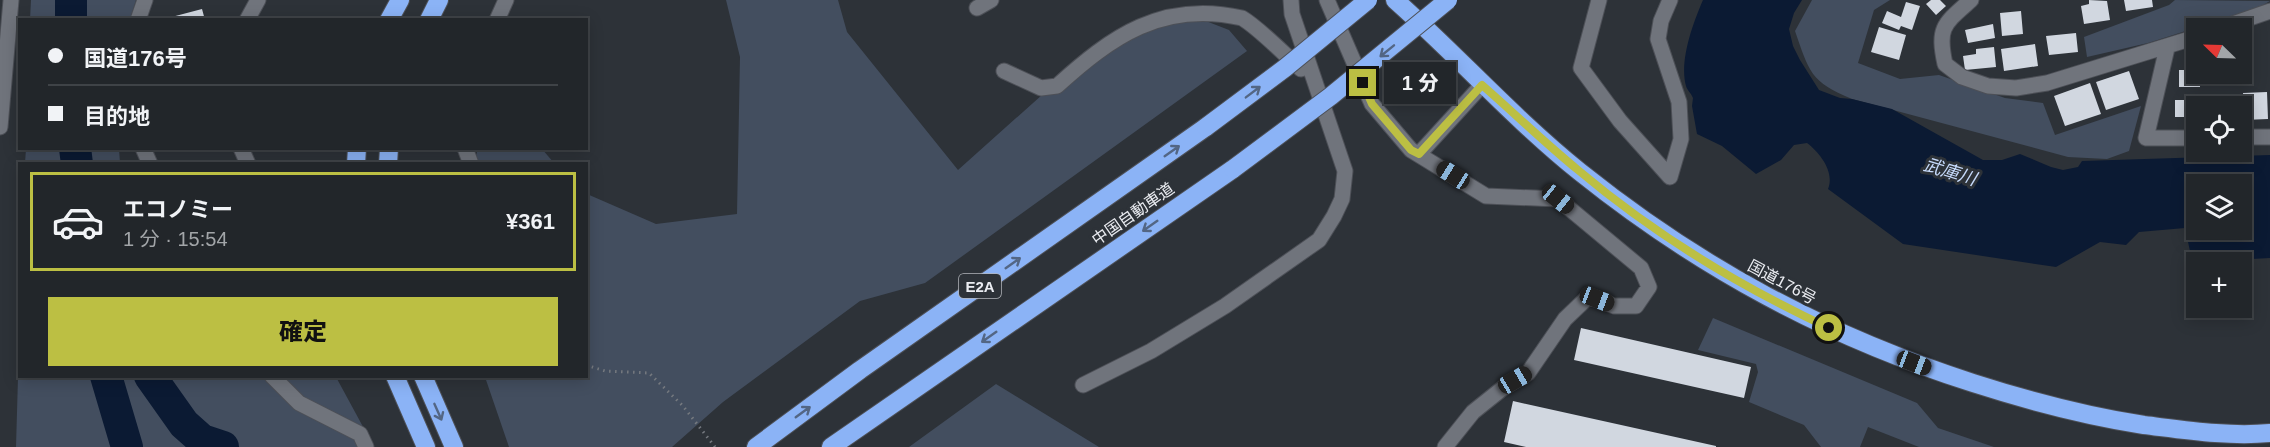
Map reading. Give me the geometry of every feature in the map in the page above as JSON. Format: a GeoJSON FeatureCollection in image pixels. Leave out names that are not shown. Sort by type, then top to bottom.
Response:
{"type":"FeatureCollection","features":[{"type":"Feature","properties":{"kind":"highway"},"geometry":{"type":"LineString","coordinates":[[391,18],[400,0]]}},
{"type":"Feature","properties":{"kind":"highway"},"geometry":{"type":"LineString","coordinates":[[430,18],[440,0]]}},
{"type":"Feature","properties":{"kind":"highway","name":"中国自動車道"},"geometry":{"type":"LineString","coordinates":[[756,447],[860,370],[1206,127],[1285,68],[1368,0]]}},
{"type":"Feature","properties":{"kind":"highway","name":"国道176号"},"geometry":{"type":"LineString","coordinates":[[1395,0],[1482,85],[1578,170],[1690,253],[1795,312],[1863,344],[1931,370],[2016,397],[2100,418],[2187,431],[2270,434]]}},
{"type":"Feature","properties":{"kind":"highway","name":"中国自動車道"},"geometry":{"type":"LineString","coordinates":[[831,447],[1233,169],[1331,96],[1448,0]]}},
{"type":"Feature","properties":{"kind":"highway"},"geometry":{"type":"LineString","coordinates":[[396,378],[426,447]]}},
{"type":"Feature","properties":{"kind":"highway"},"geometry":{"type":"LineString","coordinates":[[424,378],[454,447]]}},
{"type":"Feature","properties":{"kind":"street"},"geometry":{"type":"LineString","coordinates":[[0,127],[11,0]]}},
{"type":"Feature","properties":{"kind":"street"},"geometry":{"type":"LineString","coordinates":[[139,18],[145,0]]}},
{"type":"Feature","properties":{"kind":"street"},"geometry":{"type":"LineString","coordinates":[[248,18],[258,0]]}},
{"type":"Feature","properties":{"kind":"street"},"geometry":{"type":"LineString","coordinates":[[497,18],[506,0]]}},
{"type":"Feature","properties":{"kind":"street"},"geometry":{"type":"LineString","coordinates":[[977,8],[991,0]]}},
{"type":"Feature","properties":{"kind":"street"},"geometry":{"type":"LineString","coordinates":[[1083,385],[1151,351],[1225,306],[1319,240],[1342,198],[1345,171],[1292,15],[1291,0]]}},
{"type":"Feature","properties":{"kind":"street"},"geometry":{"type":"LineString","coordinates":[[1327,0],[1372,104],[1411,150],[1486,196],[1558,199],[1641,268],[1649,287],[1636,306],[1614,306],[1597,299],[1587,298],[1565,320],[1528,373],[1503,388],[1473,412],[1445,447]]}},
{"type":"Feature","properties":{"kind":"street"},"geometry":{"type":"LineString","coordinates":[[1599,0],[1581,68],[1620,121],[1670,177],[1681,139],[1679,102],[1658,39],[1661,21],[1670,0]]}},
{"type":"Feature","properties":{"kind":"street"},"geometry":{"type":"LineString","coordinates":[[1971,0],[1948,21],[1940,40],[1945,64],[1962,77],[1988,86],[2016,88],[2047,83],[2186,41]]}},
{"type":"Feature","properties":{"kind":"street"},"geometry":{"type":"LineString","coordinates":[[1004,71],[1041,88],[1057,86],[1130,21],[1159,6],[1187,2],[1213,5],[1243,18],[1314,80]]}},
{"type":"Feature","properties":{"kind":"street"},"geometry":{"type":"LineString","coordinates":[[2250,18],[2270,11]]}},
{"type":"Feature","properties":{"kind":"street"},"geometry":{"type":"LineString","coordinates":[[2167,48],[2145,138],[2186,138]]}},
{"type":"Feature","properties":{"kind":"street"},"geometry":{"type":"LineString","coordinates":[[1419,154],[1482,85]]}},
{"type":"Feature","properties":{"kind":"street"},"geometry":{"type":"LineString","coordinates":[[2252,137],[2270,137]]}},
{"type":"Feature","properties":{"kind":"street"},"geometry":{"type":"LineString","coordinates":[[274,378],[299,403],[360,434],[366,447]]}},
{"type":"Feature","properties":{"kind":"path"},"geometry":{"type":"LineString","coordinates":[[588,366],[605,371],[649,374],[683,406],[715,447]]}},
{"type":"Feature","properties":{"kind":"shaded area"},"geometry":{"type":"Polygon","coordinates":[[[31,0],[136,0],[130,18],[30,18],[31,0]]]}},
{"type":"Feature","properties":{"kind":"shaded area"},"geometry":{"type":"Polygon","coordinates":[[[726,0],[838,0],[847,32],[958,170],[1100,43],[1193,16],[1229,30],[1247,51],[925,283],[860,301],[723,402],[672,447],[509,447],[485,378],[588,378],[588,194],[656,224],[737,214],[740,57],[726,0]]]}},
{"type":"Feature","properties":{"kind":"shaded area"},"geometry":{"type":"Polygon","coordinates":[[[1812,0],[1890,0],[1874,10],[1858,63],[1900,79],[1939,75],[2005,98],[2043,103],[2055,135],[2141,106],[2129,151],[2107,159],[2068,157],[1852,99],[1838,93],[1819,81],[1813,74],[1795,31],[1812,0]]]}},
{"type":"Feature","properties":{"kind":"shaded area"},"geometry":{"type":"Polygon","coordinates":[[[2175,0],[2270,1],[2258,8],[2227,18],[2186,18],[2186,31],[2148,43],[2087,57],[2084,37],[2169,5],[2175,0]]]}},
{"type":"Feature","properties":{"kind":"shaded area"},"geometry":{"type":"Polygon","coordinates":[[[26,150],[119,150],[120,162],[25,162],[26,150]]]}},
{"type":"Feature","properties":{"kind":"shaded area"},"geometry":{"type":"Polygon","coordinates":[[[478,150],[543,150],[553,162],[474,162],[478,150]]]}},
{"type":"Feature","properties":{"kind":"shaded area"},"geometry":{"type":"Polygon","coordinates":[[[1713,318],[1917,403],[1938,428],[1994,447],[1919,447],[1868,427],[1860,447],[1821,447],[1804,425],[1749,402],[1758,372],[1756,364],[1698,350],[1713,318]]]}},
{"type":"Feature","properties":{"kind":"shaded area"},"geometry":{"type":"Polygon","coordinates":[[[18,377],[337,378],[374,447],[16,447],[18,377]]]}},
{"type":"Feature","properties":{"kind":"shaded area"},"geometry":{"type":"Polygon","coordinates":[[[996,384],[1099,447],[909,447],[996,384]]]}},
{"type":"Feature","properties":{"kind":"water","name":"武庫川"},"geometry":{"type":"Polygon","coordinates":[[[1703,0],[1802,0],[1794,13],[1789,29],[1793,46],[1819,90],[1840,98],[1892,109],[1983,160],[2002,160],[2020,154],[2063,170],[2078,167],[2082,161],[2186,158],[2186,162],[2252,162],[2252,156],[2270,155],[2270,258],[2252,259],[2252,252],[2190,252],[2188,240],[2252,240],[2252,174],[2186,174],[2186,233],[2185,228],[2139,232],[2126,245],[2100,242],[2056,267],[1903,244],[1828,189],[1830,176],[1825,163],[1807,143],[1794,145],[1781,160],[1756,174],[1722,146],[1697,134],[1692,106],[1693,98],[1686,86],[1684,76],[1691,31],[1703,0]]]}},
{"type":"Feature","properties":{"kind":"building"},"geometry":{"type":"Polygon","coordinates":[[[1931,0],[1940,0],[1946,6],[1936,15],[1926,4],[1931,0]]]}},
{"type":"Feature","properties":{"kind":"building"},"geometry":{"type":"Polygon","coordinates":[[[2089,0],[2107,1],[2110,20],[2084,24],[2081,6],[2089,4],[2089,0]]]}},
{"type":"Feature","properties":{"kind":"building"},"geometry":{"type":"Polygon","coordinates":[[[2124,0],[2152,0],[2153,7],[2126,11],[2124,0]]]}},
{"type":"Feature","properties":{"kind":"building"},"geometry":{"type":"Polygon","coordinates":[[[1906,2],[1920,6],[1912,30],[1901,26],[1899,30],[1882,23],[1887,11],[1901,17],[1906,2]]]}},
{"type":"Feature","properties":{"kind":"building"},"geometry":{"type":"Polygon","coordinates":[[[202,9],[204,18],[168,18],[202,9]]]}},
{"type":"Feature","properties":{"kind":"building"},"geometry":{"type":"Polygon","coordinates":[[[2021,11],[2023,34],[2002,36],[2000,13],[2021,11]]]}},
{"type":"Feature","properties":{"kind":"building"},"geometry":{"type":"Polygon","coordinates":[[[1993,24],[1995,38],[1968,43],[1965,30],[1993,24]]]}},
{"type":"Feature","properties":{"kind":"building"},"geometry":{"type":"Polygon","coordinates":[[[1879,27],[1906,35],[1899,60],[1871,52],[1879,27]]]}},
{"type":"Feature","properties":{"kind":"building"},"geometry":{"type":"Polygon","coordinates":[[[2076,33],[2078,52],[2049,55],[2046,36],[2076,33]]]}},
{"type":"Feature","properties":{"kind":"building"},"geometry":{"type":"Polygon","coordinates":[[[2035,44],[2038,66],[2004,71],[2001,49],[2035,44]]]}},
{"type":"Feature","properties":{"kind":"building"},"geometry":{"type":"Polygon","coordinates":[[[1994,47],[1996,67],[1965,70],[1963,56],[1976,54],[1976,49],[1994,47]]]}},
{"type":"Feature","properties":{"kind":"building"},"geometry":{"type":"Polygon","coordinates":[[[2179,70],[2186,70],[2186,84],[2200,84],[2200,87],[2179,87],[2179,70]]]}},
{"type":"Feature","properties":{"kind":"building"},"geometry":{"type":"Polygon","coordinates":[[[2129,71],[2139,99],[2106,110],[2096,82],[2129,71]]]}},
{"type":"Feature","properties":{"kind":"building"},"geometry":{"type":"Polygon","coordinates":[[[2090,83],[2101,114],[2065,126],[2054,96],[2090,83]]]}},
{"type":"Feature","properties":{"kind":"building"},"geometry":{"type":"Polygon","coordinates":[[[2267,92],[2268,119],[2252,120],[2252,96],[2243,96],[2243,93],[2267,92]]]}},
{"type":"Feature","properties":{"kind":"building"},"geometry":{"type":"Polygon","coordinates":[[[2210,94],[2239,95],[2239,96],[2210,96],[2210,94]]]}},
{"type":"Feature","properties":{"kind":"building"},"geometry":{"type":"Polygon","coordinates":[[[2175,100],[2186,100],[2186,117],[2175,117],[2175,100]]]}},
{"type":"Feature","properties":{"kind":"building"},"geometry":{"type":"Polygon","coordinates":[[[1581,328],[1751,367],[1744,398],[1574,360],[1581,328]]]}},
{"type":"Feature","properties":{"kind":"building"},"geometry":{"type":"Polygon","coordinates":[[[1513,401],[1716,447],[1526,447],[1504,442],[1513,401]]]}},
{"type":"Feature","properties":{"kind":"waterway"},"geometry":{"type":"LineString","coordinates":[[71,0],[71,18]]}},
{"type":"Feature","properties":{"kind":"waterway"},"geometry":{"type":"LineString","coordinates":[[75,150],[77,162]]}},
{"type":"Feature","properties":{"kind":"waterway"},"geometry":{"type":"LineString","coordinates":[[107,378],[127,447]]}},
{"type":"Feature","properties":{"kind":"waterway"},"geometry":{"type":"LineString","coordinates":[[151,378],[184,424],[202,440],[223,447]]}},
{"type":"Feature","properties":{"kind":"route"},"geometry":{"type":"LineString","coordinates":[[1363,83],[1372,104],[1411,150],[1419,154],[1482,85],[1578,170],[1668,237],[1739,282],[1829,328]]}}]}
